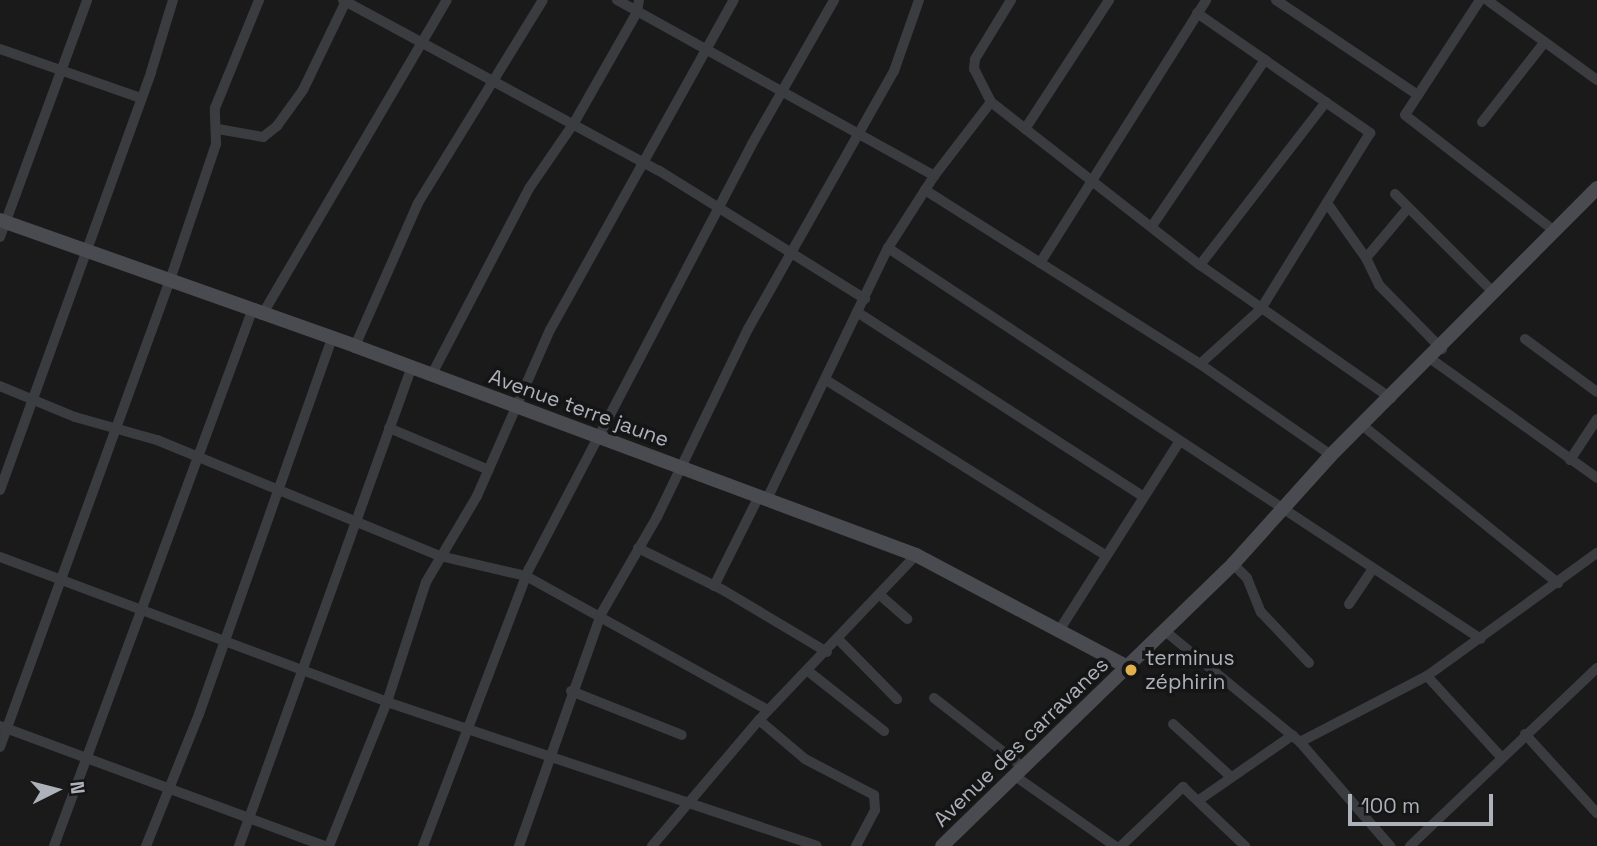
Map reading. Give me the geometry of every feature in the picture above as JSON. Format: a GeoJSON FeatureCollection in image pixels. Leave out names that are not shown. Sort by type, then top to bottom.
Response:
{"type":"FeatureCollection","features":[{"type":"Feature","properties":{"kind":"street"},"geometry":{"type":"LineString","coordinates":[[0,237],[3,221],[86,0]]}},
{"type":"Feature","properties":{"kind":"street"},"geometry":{"type":"LineString","coordinates":[[0,490],[141,98],[173,0]]}},
{"type":"Feature","properties":{"kind":"street"},"geometry":{"type":"LineString","coordinates":[[0,747],[4,727],[170,280],[218,129],[213,119],[215,108],[259,0]]}},
{"type":"Feature","properties":{"kind":"street"},"geometry":{"type":"LineString","coordinates":[[54,846],[89,759],[141,607],[257,313],[424,42],[447,0]]}},
{"type":"Feature","properties":{"kind":"street"},"geometry":{"type":"LineString","coordinates":[[355,346],[418,203],[543,0]]}},
{"type":"Feature","properties":{"kind":"street"},"geometry":{"type":"LineString","coordinates":[[618,0],[934,176]]}},
{"type":"Feature","properties":{"kind":"street"},"geometry":{"type":"LineString","coordinates":[[431,376],[530,187],[574,123],[637,12],[639,0]]}},
{"type":"Feature","properties":{"kind":"street"},"geometry":{"type":"LineString","coordinates":[[4,727],[248,820],[326,846],[387,702],[426,582],[489,470],[518,409],[550,330],[709,51],[734,0]]}},
{"type":"Feature","properties":{"kind":"street"},"geometry":{"type":"LineString","coordinates":[[423,846],[526,576],[782,92],[834,0]]}},
{"type":"Feature","properties":{"kind":"street"},"geometry":{"type":"LineString","coordinates":[[519,846],[571,691],[601,614],[682,469],[712,399],[856,134],[894,71],[919,0]]}},
{"type":"Feature","properties":{"kind":"street"},"geometry":{"type":"LineString","coordinates":[[1011,0],[975,59],[974,69],[991,102],[1200,265],[1391,398]]}},
{"type":"Feature","properties":{"kind":"street"},"geometry":{"type":"LineString","coordinates":[[1025,129],[1109,0]]}},
{"type":"Feature","properties":{"kind":"street"},"geometry":{"type":"LineString","coordinates":[[1040,263],[1091,178],[1206,0]]}},
{"type":"Feature","properties":{"kind":"street"},"geometry":{"type":"LineString","coordinates":[[1276,0],[1418,95]]}},
{"type":"Feature","properties":{"kind":"street"},"geometry":{"type":"LineString","coordinates":[[1480,0],[1407,110],[1407,119],[1552,230]]}},
{"type":"Feature","properties":{"kind":"street"},"geometry":{"type":"LineString","coordinates":[[1487,0],[1597,80]]}},
{"type":"Feature","properties":{"kind":"street"},"geometry":{"type":"LineString","coordinates":[[218,129],[263,137],[277,126],[303,90],[344,1],[365,4],[424,42],[645,163],[865,299]]}},
{"type":"Feature","properties":{"kind":"street"},"geometry":{"type":"LineString","coordinates":[[1197,13],[1370,133],[1261,309],[1200,364]]}},
{"type":"Feature","properties":{"kind":"street"},"geometry":{"type":"LineString","coordinates":[[1482,122],[1544,43]]}},
{"type":"Feature","properties":{"kind":"street"},"geometry":{"type":"LineString","coordinates":[[0,49],[141,98]]}},
{"type":"Feature","properties":{"kind":"street"},"geometry":{"type":"LineString","coordinates":[[1152,226],[1265,60]]}},
{"type":"Feature","properties":{"kind":"street"},"geometry":{"type":"LineString","coordinates":[[714,586],[826,380],[888,248],[934,176],[991,102]]}},
{"type":"Feature","properties":{"kind":"street"},"geometry":{"type":"LineString","coordinates":[[1200,265],[1326,102]]}},
{"type":"Feature","properties":{"kind":"street","name":"Avenue des carravanes"},"geometry":{"type":"LineString","coordinates":[[942,846],[1129,668],[1233,564],[1331,455],[1436,354],[1552,230],[1597,188]]}},
{"type":"Feature","properties":{"kind":"street"},"geometry":{"type":"LineString","coordinates":[[925,190],[1200,364],[1331,455]]}},
{"type":"Feature","properties":{"kind":"street"},"geometry":{"type":"LineString","coordinates":[[1395,194],[1494,293]]}},
{"type":"Feature","properties":{"kind":"street"},"geometry":{"type":"LineString","coordinates":[[1327,203],[1366,258],[1379,285],[1436,354],[1570,460],[1597,478]]}},
{"type":"Feature","properties":{"kind":"street"},"geometry":{"type":"LineString","coordinates":[[1366,258],[1408,208]]}},
{"type":"Feature","properties":{"kind":"street","name":"Avenue terre jaune"},"geometry":{"type":"LineString","coordinates":[[3,221],[355,346],[518,409],[916,555],[1060,629],[1129,668]]}},
{"type":"Feature","properties":{"kind":"street"},"geometry":{"type":"LineString","coordinates":[[888,248],[1283,508],[1372,570],[1481,639]]}},
{"type":"Feature","properties":{"kind":"street"},"geometry":{"type":"LineString","coordinates":[[857,312],[1143,496]]}},
{"type":"Feature","properties":{"kind":"street"},"geometry":{"type":"LineString","coordinates":[[146,846],[171,790],[332,338]]}},
{"type":"Feature","properties":{"kind":"street"},"geometry":{"type":"LineString","coordinates":[[1525,339],[1597,392]]}},
{"type":"Feature","properties":{"kind":"street"},"geometry":{"type":"LineString","coordinates":[[239,846],[411,369]]}},
{"type":"Feature","properties":{"kind":"street"},"geometry":{"type":"LineString","coordinates":[[826,380],[1105,555]]}},
{"type":"Feature","properties":{"kind":"street"},"geometry":{"type":"LineString","coordinates":[[0,386],[75,417],[114,427],[199,458],[440,556],[526,576],[601,614],[768,710]]}},
{"type":"Feature","properties":{"kind":"street"},"geometry":{"type":"LineString","coordinates":[[1570,460],[1597,419]]}},
{"type":"Feature","properties":{"kind":"street"},"geometry":{"type":"LineString","coordinates":[[1362,425],[1558,583]]}},
{"type":"Feature","properties":{"kind":"street"},"geometry":{"type":"LineString","coordinates":[[389,428],[489,470]]}},
{"type":"Feature","properties":{"kind":"street"},"geometry":{"type":"LineString","coordinates":[[1060,629],[1179,442]]}},
{"type":"Feature","properties":{"kind":"street"},"geometry":{"type":"LineString","coordinates":[[638,548],[714,586],[827,652]]}},
{"type":"Feature","properties":{"kind":"street"},"geometry":{"type":"LineString","coordinates":[[1199,800],[1297,739],[1427,676],[1597,553]]}},
{"type":"Feature","properties":{"kind":"street"},"geometry":{"type":"LineString","coordinates":[[652,846],[768,710],[839,640],[916,555]]}},
{"type":"Feature","properties":{"kind":"street"},"geometry":{"type":"LineString","coordinates":[[0,557],[224,638],[387,702],[817,846]]}},
{"type":"Feature","properties":{"kind":"street"},"geometry":{"type":"LineString","coordinates":[[1233,564],[1247,579],[1261,611],[1309,663]]}},
{"type":"Feature","properties":{"kind":"street"},"geometry":{"type":"LineString","coordinates":[[1349,604],[1372,570]]}},
{"type":"Feature","properties":{"kind":"street"},"geometry":{"type":"LineString","coordinates":[[881,596],[907,619]]}},
{"type":"Feature","properties":{"kind":"street"},"geometry":{"type":"LineString","coordinates":[[1165,631],[1297,739],[1390,846]]}},
{"type":"Feature","properties":{"kind":"street"},"geometry":{"type":"LineString","coordinates":[[839,640],[897,699]]}},
{"type":"Feature","properties":{"kind":"street"},"geometry":{"type":"LineString","coordinates":[[1410,846],[1597,668]]}},
{"type":"Feature","properties":{"kind":"street"},"geometry":{"type":"LineString","coordinates":[[808,671],[884,731]]}},
{"type":"Feature","properties":{"kind":"street"},"geometry":{"type":"LineString","coordinates":[[1427,676],[1501,757]]}},
{"type":"Feature","properties":{"kind":"street"},"geometry":{"type":"LineString","coordinates":[[571,691],[682,735]]}},
{"type":"Feature","properties":{"kind":"street"},"geometry":{"type":"LineString","coordinates":[[934,698],[1020,772],[1115,846]]}},
{"type":"Feature","properties":{"kind":"street"},"geometry":{"type":"LineString","coordinates":[[759,720],[805,759],[874,795],[875,810],[856,846]]}},
{"type":"Feature","properties":{"kind":"street"},"geometry":{"type":"LineString","coordinates":[[1173,724],[1231,778]]}},
{"type":"Feature","properties":{"kind":"street"},"geometry":{"type":"LineString","coordinates":[[1525,734],[1596,810]]}},
{"type":"Feature","properties":{"kind":"street"},"geometry":{"type":"LineString","coordinates":[[1121,846],[1180,789],[1187,788],[1245,846]]}},
{"type":"Feature","properties":{"kind":"place","name":"terminus zéphirin"},"geometry":{"type":"Point","coordinates":[1131,670]}}]}
